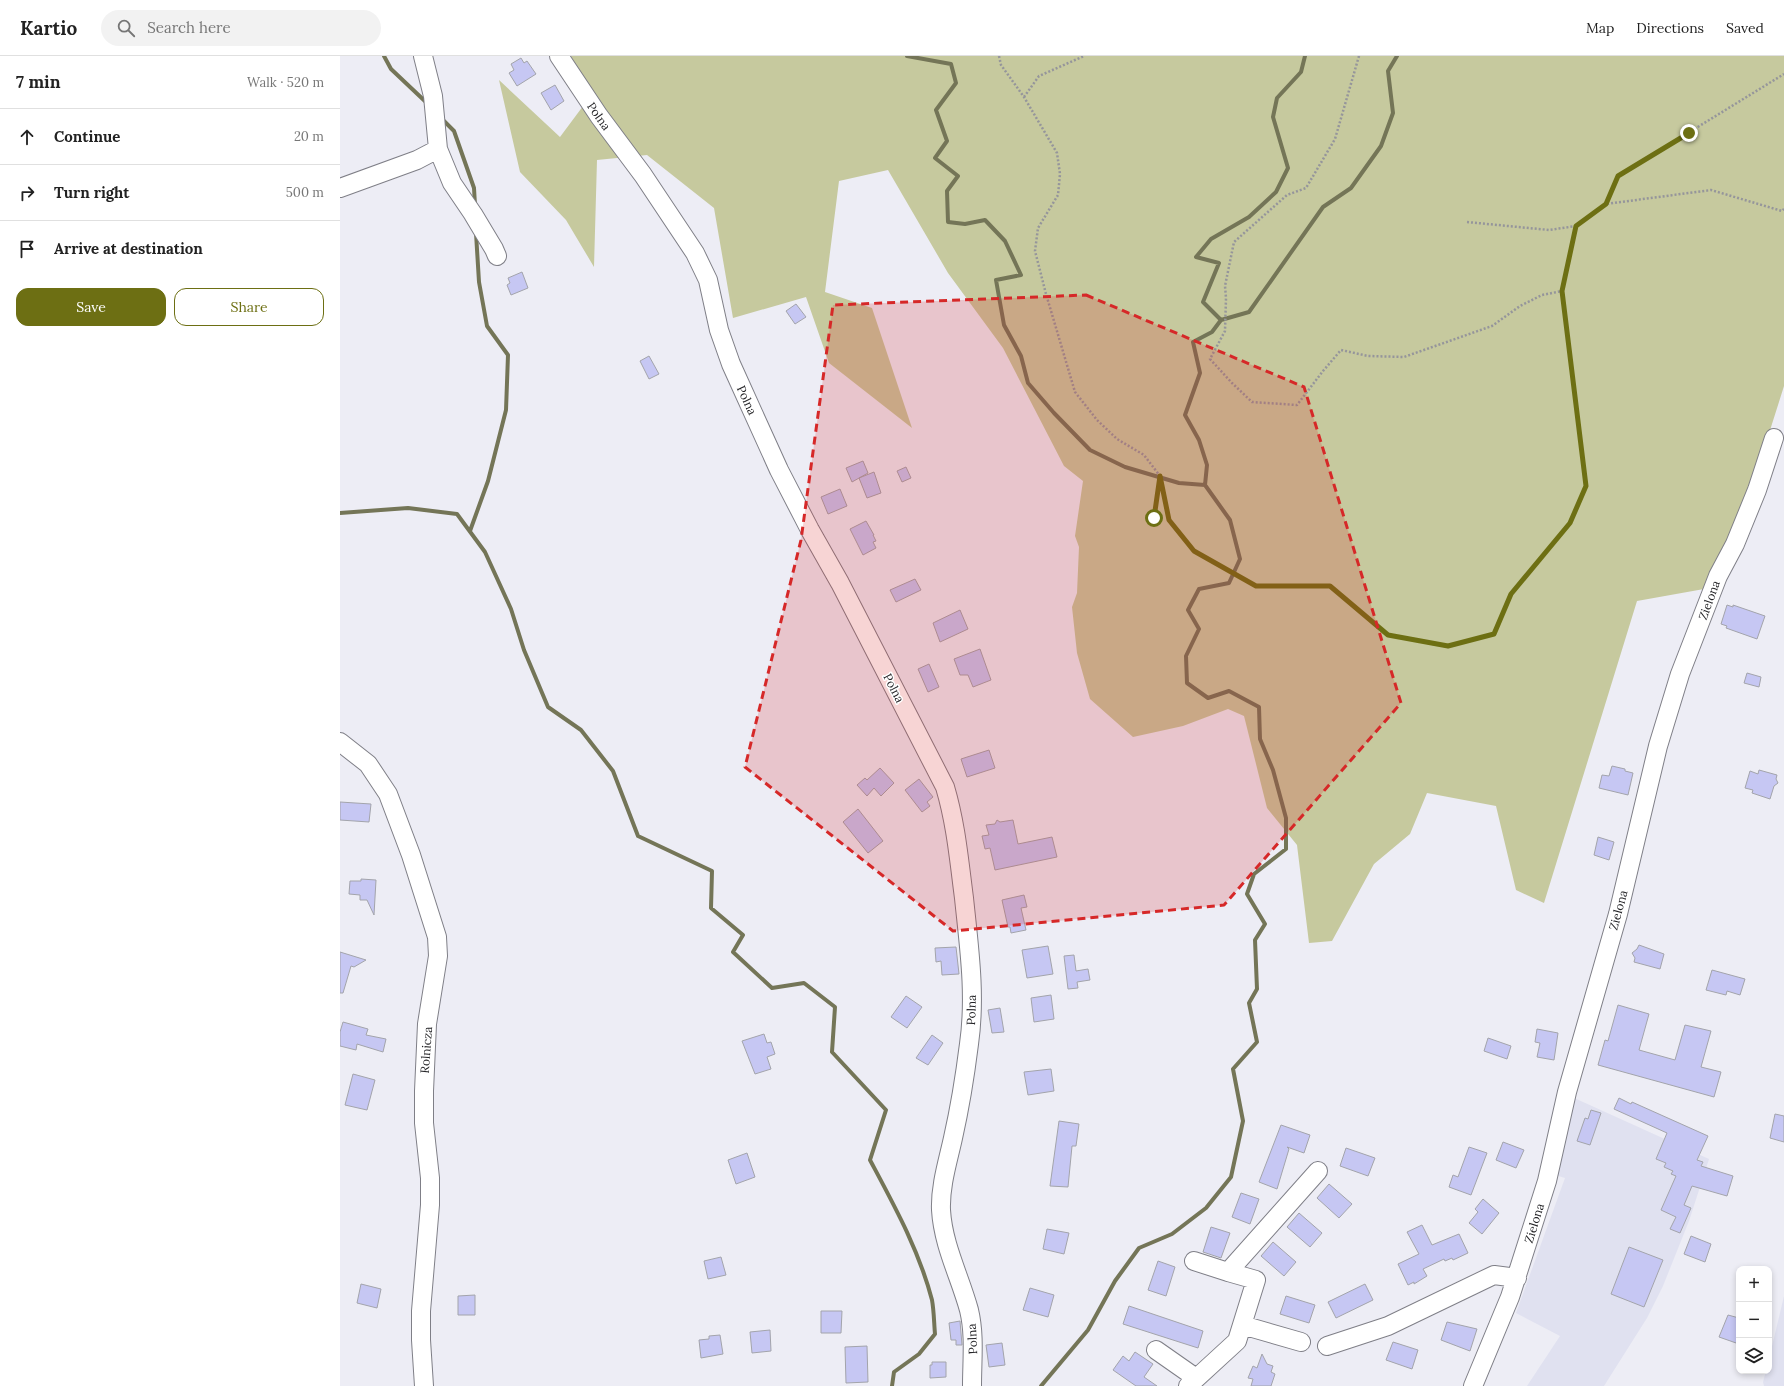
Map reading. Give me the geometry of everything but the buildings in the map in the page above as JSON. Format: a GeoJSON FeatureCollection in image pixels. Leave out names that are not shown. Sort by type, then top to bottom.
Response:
{"type":"FeatureCollection","features":[{"type":"Feature","properties":{"kind":"street"},"geometry":{"type":"LineString","coordinates":[[423,56],[433,96],[438,149],[452,183],[477,220],[497,256]]}},
{"type":"Feature","properties":{"kind":"street","name":"Polna"},"geometry":{"type":"LineString","coordinates":[[559,56],[595,110],[679,227],[698,259],[708,280],[719,330],[731,364],[776,464],[840,583],[945,787],[959,850],[969,941],[972,992],[970,1043],[958,1114],[943,1187],[941,1209],[947,1242],[971,1320],[974,1347],[972,1386]]}},
{"type":"Feature","properties":{"kind":"street"},"geometry":{"type":"LineString","coordinates":[[340,188],[410,163],[438,149]]}},
{"type":"Feature","properties":{"kind":"street","name":"Zielona"},"geometry":{"type":"LineString","coordinates":[[1473,1386],[1517,1278],[1547,1181],[1567,1092],[1618,914],[1658,746],[1680,674],[1697,634],[1718,576],[1736,544],[1757,490],[1774,438]]}},
{"type":"Feature","properties":{"kind":"street","name":"Rolnicza"},"geometry":{"type":"LineString","coordinates":[[340,742],[368,764],[388,794],[411,855],[437,937],[438,956],[428,1024],[424,1091],[424,1123],[430,1178],[430,1205],[421,1311],[424,1386]]}},
{"type":"Feature","properties":{"kind":"street"},"geometry":{"type":"LineString","coordinates":[[1228,1272],[1318,1171]]}},
{"type":"Feature","properties":{"kind":"street"},"geometry":{"type":"LineString","coordinates":[[1156,1350],[1192,1382],[1237,1341],[1256,1280],[1194,1261]]}},
{"type":"Feature","properties":{"kind":"street"},"geometry":{"type":"LineString","coordinates":[[1327,1346],[1388,1326],[1494,1275],[1517,1278]]}},
{"type":"Feature","properties":{"kind":"street"},"geometry":{"type":"LineString","coordinates":[[1242,1325],[1301,1342]]}},
{"type":"Feature","properties":{"kind":"path"},"geometry":{"type":"LineString","coordinates":[[999,56],[1001,65],[1024,97],[1057,152],[1060,174],[1058,195],[1038,228],[1035,251],[1075,392],[1097,420],[1117,439],[1144,455],[1160,476],[1169,520],[1194,551],[1256,586],[1330,586],[1388,635],[1448,646],[1494,634],[1511,594],[1570,523],[1586,486],[1562,291],[1576,226]]}},
{"type":"Feature","properties":{"kind":"path"},"geometry":{"type":"LineString","coordinates":[[1024,97],[1039,76],[1084,56]]}},
{"type":"Feature","properties":{"kind":"path"},"geometry":{"type":"LineString","coordinates":[[1359,56],[1335,140],[1306,188],[1287,195],[1234,242],[1225,286],[1225,331],[1210,359],[1252,402],[1297,405],[1341,350],[1368,356],[1404,357],[1492,326],[1520,306],[1542,295],[1562,291]]}},
{"type":"Feature","properties":{"kind":"path"},"geometry":{"type":"LineString","coordinates":[[1606,204],[1618,176],[1784,74]]}},
{"type":"Feature","properties":{"kind":"path"},"geometry":{"type":"LineString","coordinates":[[1467,222],[1549,230],[1576,226],[1606,204],[1711,190],[1782,210],[1784,209]]}},
{"type":"Feature","properties":{"kind":"path"},"geometry":{"type":"LineString","coordinates":[[1154,518],[1160,476]]}},
{"type":"Feature","properties":{"kind":"highlighted area"},"geometry":{"type":"Polygon","coordinates":[[[1086,295],[1304,387],[1401,703],[1224,905],[953,931],[745,767],[801,540],[833,305],[1086,295]]]}},
{"type":"Feature","properties":{"kind":"shaded area"},"geometry":{"type":"Polygon","coordinates":[[[1572,1097],[1709,1159],[1689,1221],[1663,1286],[1647,1318],[1604,1386],[1527,1386],[1560,1336],[1516,1313],[1565,1178],[1555,1175],[1572,1097]]]}},
{"type":"Feature","properties":{"kind":"shaded area"},"geometry":{"type":"Polygon","coordinates":[[[1784,1296],[1784,1386],[1764,1386],[1763,1382],[1765,1374],[1772,1374],[1772,1346],[1784,1296]]]}},
{"type":"Feature","properties":{"kind":"green space"},"geometry":{"type":"Polygon","coordinates":[[[571,56],[1784,56],[1784,386],[1752,487],[1704,589],[1637,601],[1544,903],[1516,890],[1496,806],[1427,793],[1410,834],[1374,864],[1332,941],[1309,943],[1297,845],[1267,808],[1244,716],[1228,709],[1183,726],[1133,737],[1090,699],[1077,653],[1072,607],[1077,593],[1079,547],[1075,536],[1083,481],[1064,466],[1003,348],[948,273],[888,170],[839,181],[825,292],[872,308],[912,428],[829,363],[806,297],[733,318],[714,208],[647,155],[597,160],[594,267],[566,220],[520,172],[499,80],[560,137],[592,94],[571,56]]]}},
{"type":"Feature","properties":{"kind":"waterway"},"geometry":{"type":"LineString","coordinates":[[384,56],[391,69],[428,104]]}},
{"type":"Feature","properties":{"kind":"waterway"},"geometry":{"type":"LineString","coordinates":[[907,56],[951,64],[956,83],[936,110],[947,141],[935,158],[958,176],[947,191],[948,222],[965,224],[985,220],[1005,241],[1021,275],[996,280],[1004,325],[1021,356],[1028,383],[1054,413],[1090,450],[1125,467],[1179,483],[1205,485],[1230,520],[1240,559],[1229,583],[1199,589],[1188,610],[1199,629],[1186,656],[1187,683],[1208,698],[1229,691],[1259,707],[1260,739],[1273,770],[1286,818],[1286,849],[1254,874],[1247,894],[1265,924],[1255,940],[1257,989],[1249,1003],[1257,1042],[1233,1069],[1243,1121],[1231,1177],[1206,1208],[1172,1234],[1139,1248],[1115,1281],[1088,1330],[1041,1386]]}},
{"type":"Feature","properties":{"kind":"waterway"},"geometry":{"type":"LineString","coordinates":[[1205,485],[1207,465],[1199,440],[1185,415],[1200,373],[1193,342],[1212,332],[1221,320],[1203,302],[1219,263],[1196,257],[1211,239],[1249,217],[1276,192],[1288,168],[1273,117],[1277,98],[1301,72],[1305,56]]}},
{"type":"Feature","properties":{"kind":"waterway"},"geometry":{"type":"LineString","coordinates":[[1221,320],[1249,312],[1323,207],[1351,188],[1381,146],[1393,113],[1388,71],[1397,56]]}},
{"type":"Feature","properties":{"kind":"waterway"},"geometry":{"type":"LineString","coordinates":[[441,118],[454,131],[474,188],[475,205]]}},
{"type":"Feature","properties":{"kind":"waterway"},"geometry":{"type":"LineString","coordinates":[[470,531],[488,481],[506,410],[508,355],[487,326],[479,282],[476,233]]}},
{"type":"Feature","properties":{"kind":"waterway"},"geometry":{"type":"LineString","coordinates":[[340,513],[408,508],[457,514],[485,552],[511,609],[524,650],[548,707],[581,730],[613,771],[638,836],[712,871],[711,908],[743,935],[733,952],[772,988],[804,983],[835,1007],[832,1052],[886,1110],[870,1160],[897,1211],[913,1246],[927,1281],[933,1304],[935,1334],[919,1354],[894,1372],[892,1386]]}},
{"type":"Feature","properties":{"kind":"route"},"geometry":{"type":"LineString","coordinates":[[1154,518],[1160,476],[1169,520],[1194,551],[1256,586],[1330,586],[1388,635],[1448,646],[1494,634],[1511,594],[1570,523],[1586,486],[1562,291],[1576,226],[1606,204],[1618,176],[1689,133]]}}]}
